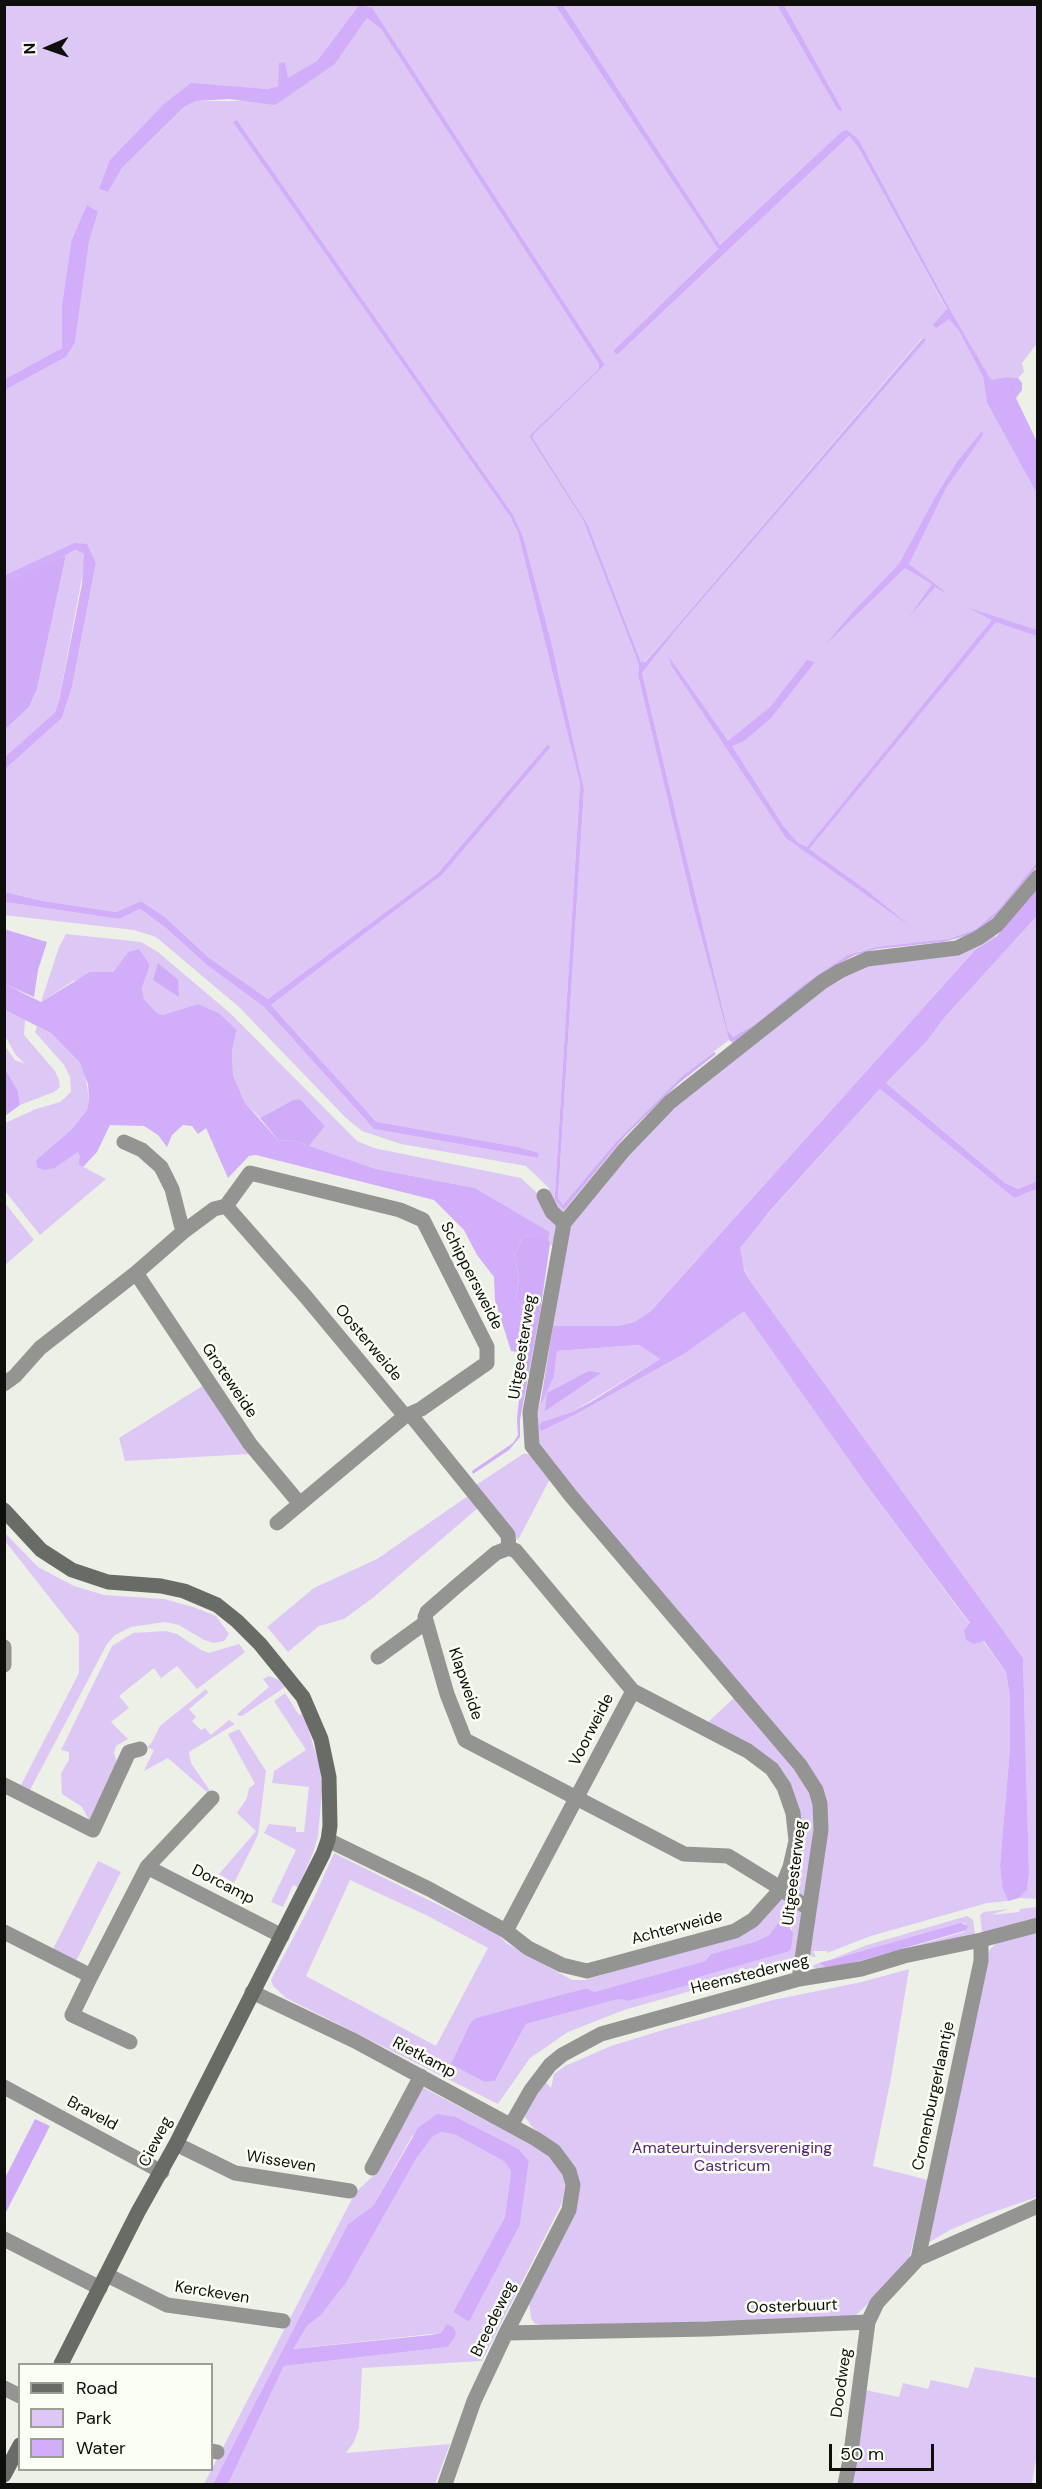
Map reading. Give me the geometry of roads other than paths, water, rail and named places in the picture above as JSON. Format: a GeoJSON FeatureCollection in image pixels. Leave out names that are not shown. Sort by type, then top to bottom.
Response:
{"type":"FeatureCollection","features":[{"type":"Feature","properties":{"kind":"street","name":"Uitgeesterweg"},"geometry":{"type":"LineString","coordinates":[[799,1979],[821,1830],[820,1804],[810,1778],[571,1496],[532,1446],[530,1412],[564,1223],[624,1150],[670,1102],[822,982],[867,959],[957,948],[978,938],[997,925],[1038,877]]}},
{"type":"Feature","properties":{"kind":"street"},"geometry":{"type":"LineString","coordinates":[[124,1142],[142,1150],[161,1167],[172,1190],[183,1233]]}},
{"type":"Feature","properties":{"kind":"street","name":"Schippersweide"},"geometry":{"type":"LineString","coordinates":[[226,1206],[250,1173],[400,1210],[423,1220],[487,1347],[487,1363],[421,1409],[407,1415]]}},
{"type":"Feature","properties":{"kind":"street"},"geometry":{"type":"LineString","coordinates":[[544,1196],[552,1212],[564,1223]]}},
{"type":"Feature","properties":{"kind":"street"},"geometry":{"type":"LineString","coordinates":[[4,1384],[15,1376],[40,1348],[183,1233],[214,1209],[226,1206]]}},
{"type":"Feature","properties":{"kind":"street","name":"Oosterweide"},"geometry":{"type":"LineString","coordinates":[[226,1206],[508,1535],[509,1548]]}},
{"type":"Feature","properties":{"kind":"street","name":"Groteweide"},"geometry":{"type":"LineString","coordinates":[[136,1273],[250,1444],[300,1504]]}},
{"type":"Feature","properties":{"kind":"street"},"geometry":{"type":"LineString","coordinates":[[277,1523],[407,1415]]}},
{"type":"Feature","properties":{"kind":"street"},"geometry":{"type":"LineString","coordinates":[[4,1510],[34,1543],[52,1558],[72,1570],[108,1582],[161,1586],[184,1592],[217,1605],[248,1630],[303,1697],[318,1728],[329,1777],[328,1840],[429,1889],[506,1931]]}},
{"type":"Feature","properties":{"kind":"street"},"geometry":{"type":"LineString","coordinates":[[378,1657],[426,1622],[427,1612],[496,1553],[509,1548]]}},
{"type":"Feature","properties":{"kind":"street","name":"Voorweide"},"geometry":{"type":"LineString","coordinates":[[506,1931],[633,1690],[516,1551],[509,1548]]}},
{"type":"Feature","properties":{"kind":"street","name":"Klapweide"},"geometry":{"type":"LineString","coordinates":[[426,1622],[447,1694],[465,1740],[684,1854],[728,1856],[809,1909]]}},
{"type":"Feature","properties":{"kind":"street"},"geometry":{"type":"LineString","coordinates":[[4,1647],[4,1665]]}},
{"type":"Feature","properties":{"kind":"street","name":"Achterweide"},"geometry":{"type":"LineString","coordinates":[[506,1931],[528,1948],[562,1965],[587,1971],[735,1931],[753,1920],[781,1890],[794,1855],[795,1825],[789,1799],[772,1769],[748,1751],[633,1690]]}},
{"type":"Feature","properties":{"kind":"street"},"geometry":{"type":"LineString","coordinates":[[4,1785],[93,1830],[129,1752],[140,1749]]}},
{"type":"Feature","properties":{"kind":"street"},"geometry":{"type":"LineString","coordinates":[[130,2042],[72,2015],[147,1867],[212,1798]]}},
{"type":"Feature","properties":{"kind":"street","name":"Cieweg"},"geometry":{"type":"LineString","coordinates":[[62,2363],[138,2212],[162,2172],[328,1840]]}},
{"type":"Feature","properties":{"kind":"street","name":"Dorcamp"},"geometry":{"type":"LineString","coordinates":[[147,1867],[282,1936]]}},
{"type":"Feature","properties":{"kind":"street","name":"Heemstederweg"},"geometry":{"type":"LineString","coordinates":[[511,2126],[540,2077],[562,2055],[581,2044],[624,2026],[799,1979],[847,1972],[904,1956],[1038,1925]]}},
{"type":"Feature","properties":{"kind":"street"},"geometry":{"type":"LineString","coordinates":[[4,1932],[91,1976]]}},
{"type":"Feature","properties":{"kind":"street","name":"Cronenburgerlaantje"},"geometry":{"type":"LineString","coordinates":[[918,2259],[981,1961],[981,1940]]}},
{"type":"Feature","properties":{"kind":"street","name":"Rietkamp"},"geometry":{"type":"LineString","coordinates":[[252,1992],[355,2042],[511,2126],[554,2151],[569,2171]]}},
{"type":"Feature","properties":{"kind":"street"},"geometry":{"type":"LineString","coordinates":[[372,2168],[420,2076]]}},
{"type":"Feature","properties":{"kind":"street","name":"Braveld"},"geometry":{"type":"LineString","coordinates":[[4,2087],[162,2172]]}},
{"type":"Feature","properties":{"kind":"street","name":"Wisseven"},"geometry":{"type":"LineString","coordinates":[[176,2144],[235,2173],[350,2191]]}},
{"type":"Feature","properties":{"kind":"street","name":"Breedeweg"},"geometry":{"type":"LineString","coordinates":[[445,2484],[474,2402],[506,2333],[569,2210],[573,2185],[569,2171]]}},
{"type":"Feature","properties":{"kind":"street"},"geometry":{"type":"LineString","coordinates":[[868,2322],[877,2303],[918,2259],[1038,2206]]}},
{"type":"Feature","properties":{"kind":"street","name":"Kerckeven"},"geometry":{"type":"LineString","coordinates":[[4,2239],[103,2282],[167,2305],[283,2321]]}},
{"type":"Feature","properties":{"kind":"street","name":"Oosterbuurt"},"geometry":{"type":"LineString","coordinates":[[506,2333],[708,2329],[868,2322]]}},
{"type":"Feature","properties":{"kind":"street","name":"Doodweg"},"geometry":{"type":"LineString","coordinates":[[844,2484],[850,2460],[868,2322]]}},
{"type":"Feature","properties":{"kind":"street"},"geometry":{"type":"LineString","coordinates":[[4,2388],[18,2395]]}},
{"type":"Feature","properties":{"kind":"street"},"geometry":{"type":"LineString","coordinates":[[4,2475],[18,2449]]}},
{"type":"Feature","properties":{"kind":"water"},"geometry":{"type":"Polygon","coordinates":[[[359,5],[372,7],[605,365],[534,434],[533,438],[588,525],[641,662],[645,662],[664,641],[923,338],[926,340],[681,624],[642,673],[728,1031],[733,1037],[754,1025],[803,985],[848,955],[877,947],[949,939],[976,929],[998,910],[1037,862],[1037,867],[981,929],[943,942],[877,949],[855,955],[826,971],[733,1043],[729,1040],[693,906],[638,675],[639,665],[583,520],[529,436],[599,369],[599,364],[381,29],[367,18],[335,64],[275,105],[229,99],[196,101],[184,107],[122,168],[108,192],[99,189],[110,160],[164,104],[191,83],[268,89],[278,86],[279,63],[285,62],[288,78],[317,61],[359,5]]]}},
{"type":"Feature","properties":{"kind":"water"},"geometry":{"type":"Polygon","coordinates":[[[555,5],[563,5],[720,245],[841,132],[847,130],[859,140],[952,313],[991,380],[1007,377],[1018,378],[1022,383],[1022,390],[1016,398],[1037,442],[1037,494],[987,403],[983,377],[959,331],[949,319],[936,328],[933,325],[947,309],[858,147],[849,136],[617,355],[613,351],[718,249],[555,5]]]}},
{"type":"Feature","properties":{"kind":"water"},"geometry":{"type":"Polygon","coordinates":[[[777,5],[784,5],[843,111],[838,110],[777,5]]]}},
{"type":"Feature","properties":{"kind":"water"},"geometry":{"type":"Polygon","coordinates":[[[237,120],[512,513],[523,536],[551,641],[584,789],[558,1198],[563,1205],[615,1143],[682,1076],[714,1052],[716,1054],[679,1083],[626,1135],[564,1210],[555,1200],[555,1193],[580,784],[518,533],[511,518],[233,122],[237,120]]]}},
{"type":"Feature","properties":{"kind":"water"},"geometry":{"type":"Polygon","coordinates":[[[87,205],[98,212],[89,242],[75,343],[66,357],[5,390],[5,379],[62,348],[62,305],[71,242],[87,205]]]}},
{"type":"Feature","properties":{"kind":"water"},"geometry":{"type":"Polygon","coordinates":[[[982,431],[983,435],[946,488],[909,564],[948,594],[935,587],[909,617],[932,584],[905,568],[825,645],[899,564],[957,462],[982,431]]]}},
{"type":"Feature","properties":{"kind":"water"},"geometry":{"type":"Polygon","coordinates":[[[74,543],[87,544],[96,563],[72,687],[62,718],[5,769],[5,757],[55,712],[82,584],[84,554],[76,550],[8,583],[5,582],[5,575],[74,543]]]}},
{"type":"Feature","properties":{"kind":"water"},"geometry":{"type":"Polygon","coordinates":[[[969,608],[1037,630],[1037,636],[996,622],[809,849],[865,889],[910,926],[786,838],[671,665],[669,657],[728,741],[770,707],[807,660],[815,662],[771,718],[744,741],[732,746],[783,826],[798,843],[807,847],[992,620],[969,608]]]}},
{"type":"Feature","properties":{"kind":"water"},"geometry":{"type":"Polygon","coordinates":[[[547,745],[551,747],[442,875],[271,1005],[376,1122],[518,1147],[539,1153],[538,1158],[374,1129],[264,1007],[208,966],[166,928],[140,909],[119,919],[5,902],[5,892],[43,901],[116,912],[141,901],[165,917],[208,957],[268,999],[437,874],[547,745]]]}},
{"type":"Feature","properties":{"kind":"water"},"geometry":{"type":"Polygon","coordinates":[[[1037,888],[1037,916],[944,1018],[928,1040],[886,1083],[1005,1183],[1018,1189],[1037,1181],[1037,1189],[1014,1198],[880,1089],[769,1212],[740,1248],[744,1270],[748,1278],[1023,1658],[1029,1873],[1027,1890],[1019,1898],[1008,1901],[1002,1887],[1000,1865],[1010,1748],[1010,1697],[1006,1672],[984,1641],[974,1644],[966,1640],[964,1630],[970,1623],[868,1487],[744,1311],[684,1354],[582,1411],[541,1431],[539,1426],[542,1422],[572,1412],[591,1402],[660,1359],[639,1345],[557,1351],[554,1377],[540,1406],[553,1326],[617,1326],[634,1322],[651,1311],[976,949],[996,937],[1037,888]]]}},
{"type":"Feature","properties":{"kind":"water"},"geometry":{"type":"Polygon","coordinates":[[[139,949],[150,965],[142,988],[144,999],[156,1012],[162,1015],[198,1004],[219,1013],[237,1030],[232,1050],[233,1075],[245,1103],[279,1141],[292,1140],[376,1169],[475,1188],[550,1232],[548,1240],[523,1236],[515,1256],[519,1278],[516,1300],[525,1310],[534,1315],[540,1313],[520,1420],[520,1437],[509,1450],[473,1474],[472,1471],[513,1443],[518,1435],[517,1418],[524,1353],[511,1351],[495,1300],[494,1277],[477,1255],[464,1230],[434,1200],[256,1155],[249,1156],[228,1178],[206,1128],[198,1134],[192,1126],[183,1125],[172,1135],[167,1147],[158,1135],[144,1126],[110,1125],[97,1152],[83,1167],[78,1164],[80,1157],[78,1152],[55,1168],[44,1170],[37,1167],[36,1160],[72,1129],[87,1110],[88,1084],[80,1063],[51,1033],[5,1010],[5,984],[41,1002],[90,972],[113,972],[128,952],[139,949]]]}},
{"type":"Feature","properties":{"kind":"water"},"geometry":{"type":"Polygon","coordinates":[[[781,1922],[789,1926],[793,1933],[791,1949],[787,1952],[696,1978],[689,1985],[628,2001],[615,2000],[526,2024],[495,2081],[485,2082],[451,2064],[471,2022],[476,2018],[587,1988],[594,1992],[705,1961],[711,1954],[757,1941],[769,1935],[781,1922]]]}},
{"type":"Feature","properties":{"kind":"water"},"geometry":{"type":"Polygon","coordinates":[[[961,1923],[968,1926],[967,1930],[846,1965],[827,1968],[819,1963],[961,1923]]]}},
{"type":"Feature","properties":{"kind":"water"},"geometry":{"type":"Polygon","coordinates":[[[437,2114],[456,2117],[519,2149],[529,2161],[520,2225],[469,2322],[453,2312],[505,2217],[511,2171],[505,2162],[456,2135],[441,2132],[432,2137],[416,2159],[346,2283],[321,2315],[307,2326],[293,2349],[431,2335],[441,2333],[447,2324],[453,2327],[456,2333],[454,2339],[448,2347],[284,2366],[228,2484],[213,2484],[348,2224],[373,2206],[418,2128],[437,2114]]]}},
{"type":"Feature","properties":{"kind":"park label","name":"Amateurtuindersvereniging Castricum"},"geometry":{"type":"Point","coordinates":[732,2158]}}]}
